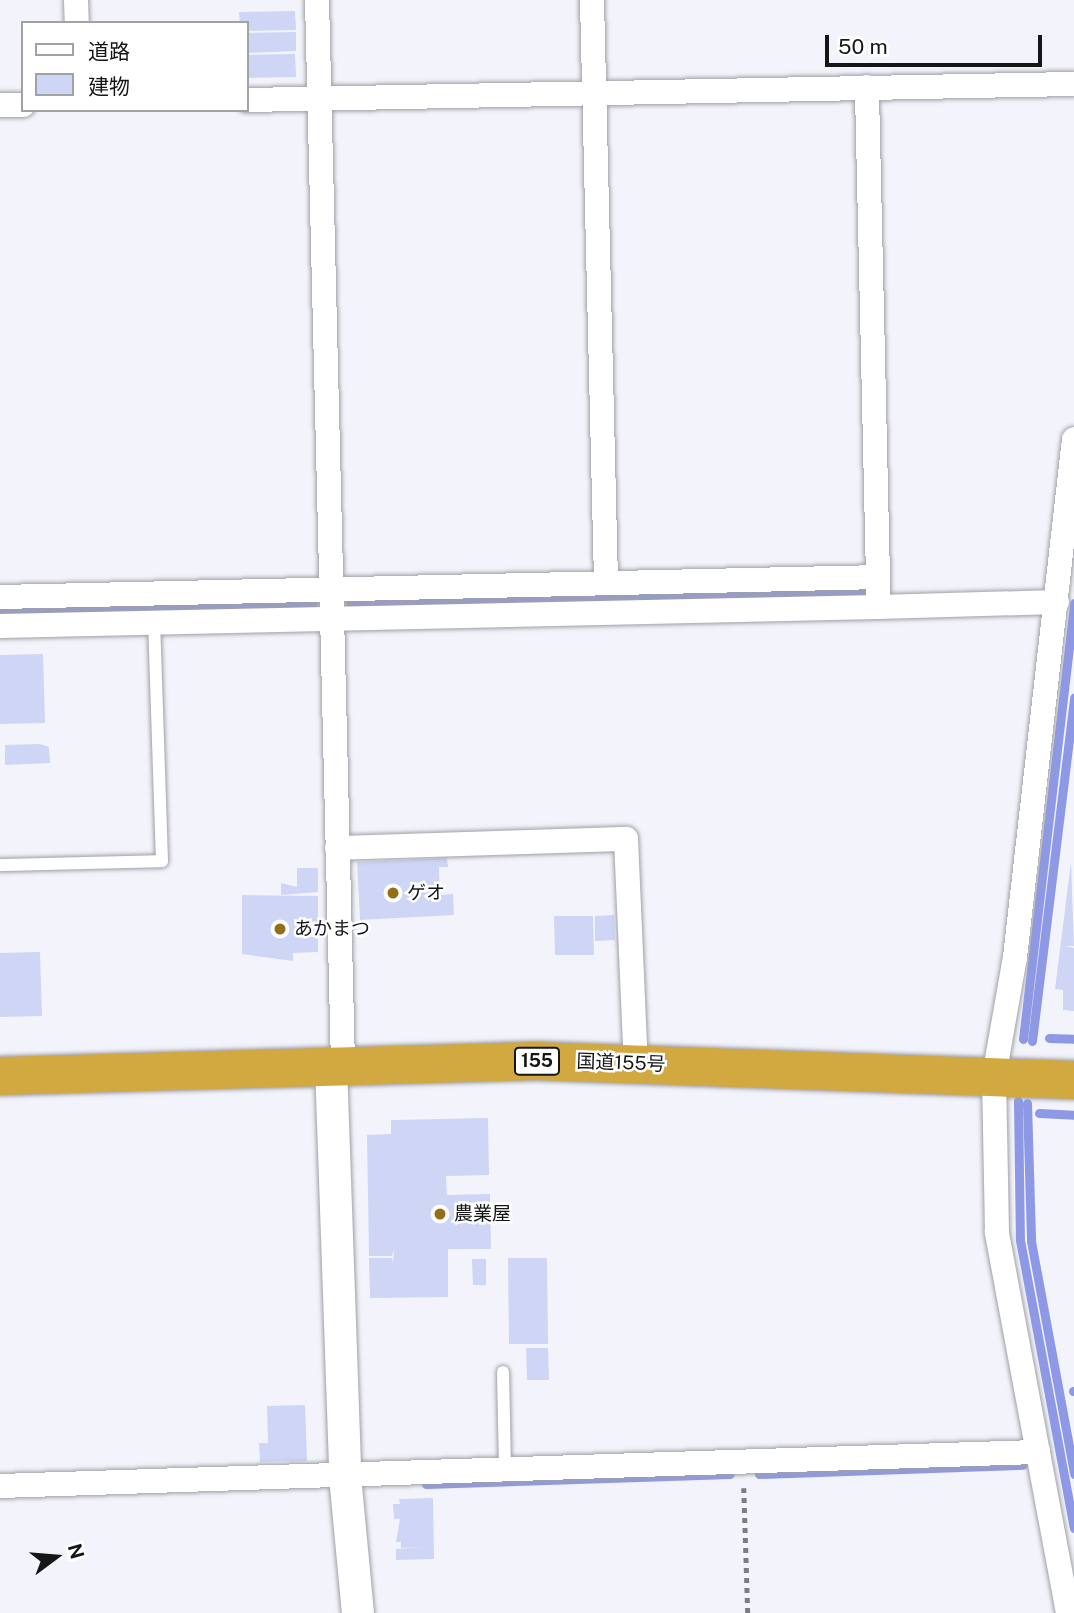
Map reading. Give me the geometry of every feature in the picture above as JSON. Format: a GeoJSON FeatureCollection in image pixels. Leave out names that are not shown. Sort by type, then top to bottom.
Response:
{"type":"FeatureCollection","features":[{"type":"Feature","properties":{"kind":"highway","name":"国道155号"},"geometry":{"type":"LineString","coordinates":[[0,1076],[337,1064],[636,1064],[1074,1080]]}},
{"type":"Feature","properties":{"kind":"street"},"geometry":{"type":"LineString","coordinates":[[76,0],[77,21]]}},
{"type":"Feature","properties":{"kind":"street"},"geometry":{"type":"LineString","coordinates":[[317,0],[337,848],[337,1064],[345,1476],[358,1613]]}},
{"type":"Feature","properties":{"kind":"street"},"geometry":{"type":"LineString","coordinates":[[592,0],[606,583]]}},
{"type":"Feature","properties":{"kind":"street"},"geometry":{"type":"LineString","coordinates":[[248,100],[1074,84]]}},
{"type":"Feature","properties":{"kind":"street"},"geometry":{"type":"LineString","coordinates":[[867,88],[878,607]]}},
{"type":"Feature","properties":{"kind":"street"},"geometry":{"type":"LineString","coordinates":[[0,105],[21,105]]}},
{"type":"Feature","properties":{"kind":"street"},"geometry":{"type":"LineString","coordinates":[[1068,1613],[997,1232],[994,1076],[1015,957],[1064,594],[1074,439]]}},
{"type":"Feature","properties":{"kind":"street"},"geometry":{"type":"LineString","coordinates":[[0,597],[878,577]]}},
{"type":"Feature","properties":{"kind":"street"},"geometry":{"type":"LineString","coordinates":[[0,626],[878,607],[1064,594]]}},
{"type":"Feature","properties":{"kind":"street"},"geometry":{"type":"LineString","coordinates":[[337,848],[626,839],[636,1064]]}},
{"type":"Feature","properties":{"kind":"street"},"geometry":{"type":"LineString","coordinates":[[0,1486],[1038,1452]]}},
{"type":"Feature","properties":{"kind":"lane"},"geometry":{"type":"LineString","coordinates":[[0,865],[162,861],[154,623]]}},
{"type":"Feature","properties":{"kind":"lane"},"geometry":{"type":"LineString","coordinates":[[503,1372],[505,1470]]}},
{"type":"Feature","properties":{"kind":"path"},"geometry":{"type":"LineString","coordinates":[[743,1462],[748,1613]]}},
{"type":"Feature","properties":{"kind":"building"},"geometry":{"type":"Polygon","coordinates":[[[295,11],[296,30],[248,31],[248,21],[240,21],[239,12],[295,11]]]}},
{"type":"Feature","properties":{"kind":"building"},"geometry":{"type":"Polygon","coordinates":[[[296,32],[296,51],[248,53],[248,33],[296,32]]]}},
{"type":"Feature","properties":{"kind":"building"},"geometry":{"type":"Polygon","coordinates":[[[295,54],[296,77],[248,78],[248,55],[295,54]]]}},
{"type":"Feature","properties":{"kind":"building"},"geometry":{"type":"Polygon","coordinates":[[[43,654],[45,723],[0,724],[0,655],[43,654]]]}},
{"type":"Feature","properties":{"kind":"building"},"geometry":{"type":"Polygon","coordinates":[[[40,744],[49,747],[50,763],[5,765],[5,745],[40,744]]]}},
{"type":"Feature","properties":{"kind":"building"},"geometry":{"type":"Polygon","coordinates":[[[447,858],[448,867],[439,867],[440,895],[453,894],[454,915],[360,920],[357,862],[447,858]]]}},
{"type":"Feature","properties":{"kind":"building"},"geometry":{"type":"Polygon","coordinates":[[[1071,862],[1074,946],[1065,946],[1074,948],[1074,1011],[1063,1010],[1063,990],[1055,989],[1071,862]]]}},
{"type":"Feature","properties":{"kind":"building"},"geometry":{"type":"Polygon","coordinates":[[[297,868],[318,868],[318,892],[281,895],[281,883],[297,887],[297,868]]]}},
{"type":"Feature","properties":{"kind":"building"},"geometry":{"type":"Polygon","coordinates":[[[242,895],[318,896],[318,952],[293,953],[293,961],[242,954],[242,895]]]}},
{"type":"Feature","properties":{"kind":"building"},"geometry":{"type":"Polygon","coordinates":[[[614,915],[615,940],[595,941],[595,916],[614,915]]]}},
{"type":"Feature","properties":{"kind":"building"},"geometry":{"type":"Polygon","coordinates":[[[554,916],[593,916],[594,955],[555,955],[554,916]]]}},
{"type":"Feature","properties":{"kind":"building"},"geometry":{"type":"Polygon","coordinates":[[[40,952],[42,1016],[0,1017],[0,953],[40,952]]]}},
{"type":"Feature","properties":{"kind":"building"},"geometry":{"type":"Polygon","coordinates":[[[488,1118],[489,1175],[446,1176],[447,1195],[490,1194],[491,1249],[448,1249],[448,1297],[370,1298],[369,1258],[392,1258],[393,1263],[394,1250],[392,1256],[369,1256],[367,1135],[391,1134],[391,1120],[488,1118]]]}},
{"type":"Feature","properties":{"kind":"building"},"geometry":{"type":"Polygon","coordinates":[[[508,1258],[547,1258],[548,1344],[509,1344],[508,1258]]]}},
{"type":"Feature","properties":{"kind":"building"},"geometry":{"type":"Polygon","coordinates":[[[472,1259],[486,1259],[486,1285],[473,1285],[472,1259]]]}},
{"type":"Feature","properties":{"kind":"building"},"geometry":{"type":"Polygon","coordinates":[[[526,1348],[548,1348],[549,1380],[527,1380],[526,1348]]]}},
{"type":"Feature","properties":{"kind":"building"},"geometry":{"type":"Polygon","coordinates":[[[305,1405],[307,1461],[260,1462],[259,1443],[268,1443],[267,1406],[305,1405]]]}},
{"type":"Feature","properties":{"kind":"building"},"geometry":{"type":"Polygon","coordinates":[[[433,1498],[434,1559],[396,1560],[396,1549],[426,1547],[401,1548],[401,1542],[396,1542],[400,1519],[394,1519],[393,1504],[400,1504],[399,1499],[433,1498]]]}},
{"type":"Feature","properties":{"kind":"waterway"},"geometry":{"type":"LineString","coordinates":[[350,602],[863,591]]}},
{"type":"Feature","properties":{"kind":"waterway"},"geometry":{"type":"LineString","coordinates":[[0,611],[313,603]]}},
{"type":"Feature","properties":{"kind":"waterway"},"geometry":{"type":"LineString","coordinates":[[1023,1039],[1074,603]]}},
{"type":"Feature","properties":{"kind":"waterway"},"geometry":{"type":"LineString","coordinates":[[1032,1041],[1074,698]]}},
{"type":"Feature","properties":{"kind":"waterway"},"geometry":{"type":"LineString","coordinates":[[1049,1038],[1074,1039]]}},
{"type":"Feature","properties":{"kind":"waterway"},"geometry":{"type":"LineString","coordinates":[[1018,1101],[1020,1240],[1074,1528]]}},
{"type":"Feature","properties":{"kind":"waterway"},"geometry":{"type":"LineString","coordinates":[[1027,1103],[1031,1241],[1074,1474]]}},
{"type":"Feature","properties":{"kind":"waterway"},"geometry":{"type":"LineString","coordinates":[[1039,1113],[1074,1115]]}},
{"type":"Feature","properties":{"kind":"waterway"},"geometry":{"type":"LineString","coordinates":[[759,1474],[1023,1465]]}},
{"type":"Feature","properties":{"kind":"waterway"},"geometry":{"type":"LineString","coordinates":[[426,1484],[730,1474]]}},
{"type":"Feature","properties":{"kind":"place","name":"ゲオ"},"geometry":{"type":"Point","coordinates":[393,893]}},
{"type":"Feature","properties":{"kind":"place","name":"あかまつ"},"geometry":{"type":"Point","coordinates":[280,929]}},
{"type":"Feature","properties":{"kind":"place","name":"農業屋"},"geometry":{"type":"Point","coordinates":[440,1214]}}]}
